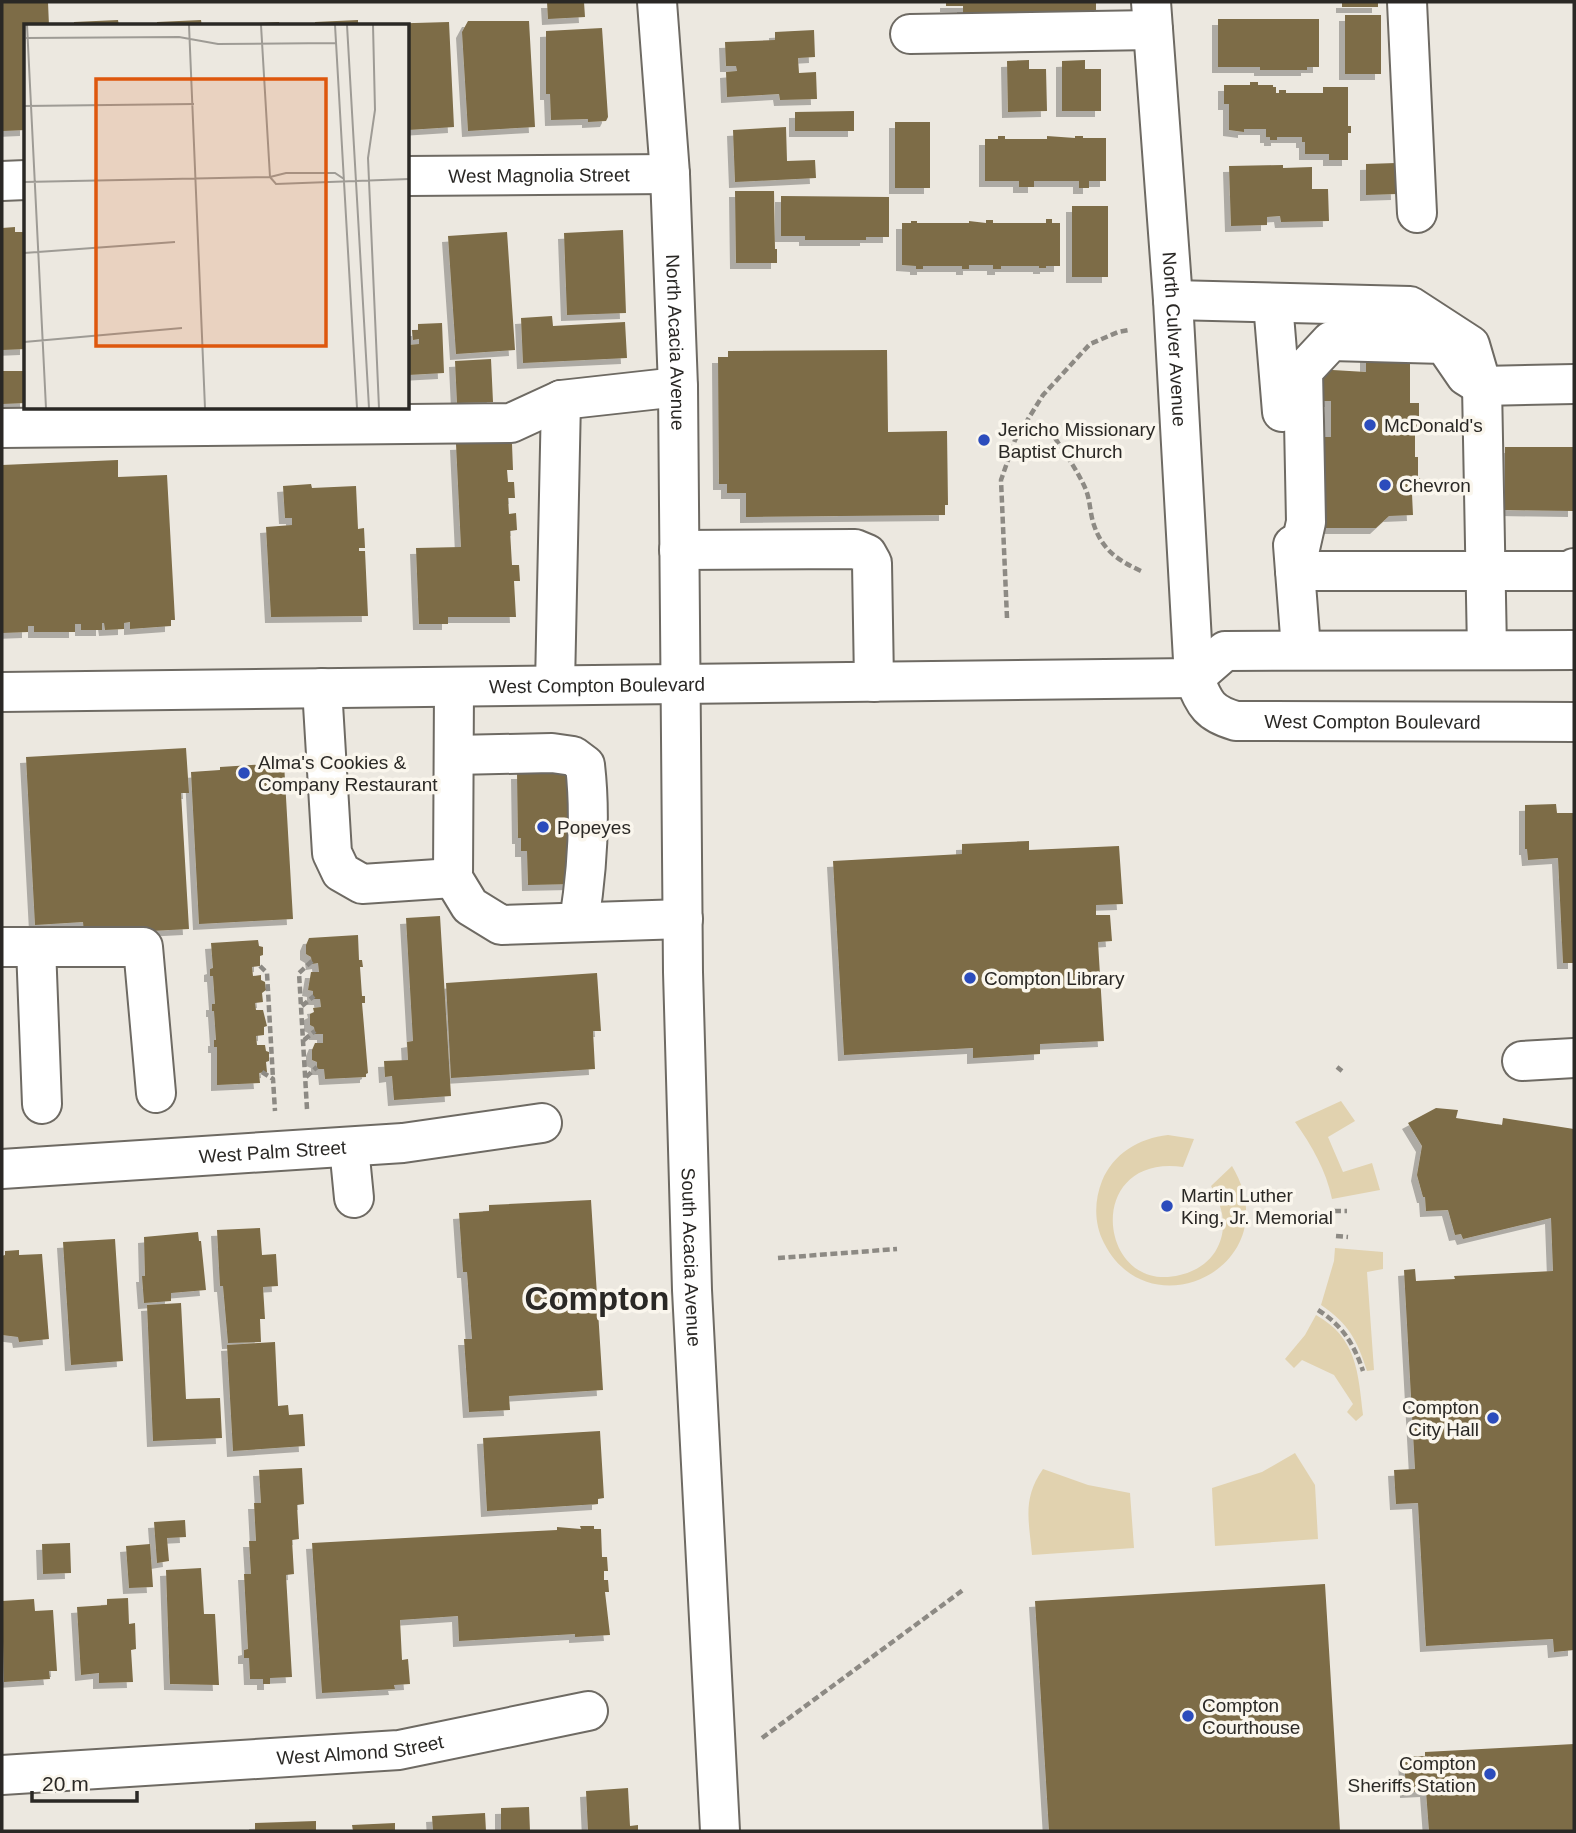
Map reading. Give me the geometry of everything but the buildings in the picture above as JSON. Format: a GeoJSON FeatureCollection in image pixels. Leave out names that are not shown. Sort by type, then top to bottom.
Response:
{"type":"FeatureCollection","features":[{"type":"Feature","properties":{"kind":"street","name":"North Acacia Avenue"},"geometry":{"type":"LineString","coordinates":[[657,2],[670,174],[678,387],[680,684]]}},
{"type":"Feature","properties":{"kind":"street"},"geometry":{"type":"LineString","coordinates":[[1407,2],[1417,213]]}},
{"type":"Feature","properties":{"kind":"street"},"geometry":{"type":"LineString","coordinates":[[910,34],[1152,16]]}},
{"type":"Feature","properties":{"kind":"street","name":"North Culver Avenue"},"geometry":{"type":"LineString","coordinates":[[1152,16],[1173,300],[1194,678]]}},
{"type":"Feature","properties":{"kind":"street","name":"West Magnolia Street"},"geometry":{"type":"LineString","coordinates":[[410,176],[670,174]]}},
{"type":"Feature","properties":{"kind":"street"},"geometry":{"type":"LineString","coordinates":[[2,181],[24,180]]}},
{"type":"Feature","properties":{"kind":"street"},"geometry":{"type":"LineString","coordinates":[[1173,300],[1410,306],[1471,345],[1482,386],[1487,650]]}},
{"type":"Feature","properties":{"kind":"street"},"geometry":{"type":"LineString","coordinates":[[1273,303],[1301,649]]}},
{"type":"Feature","properties":{"kind":"street"},"geometry":{"type":"LineString","coordinates":[[1296,570],[1306,523],[1303,371],[1331,341],[1444,344],[1466,376],[1482,386],[1574,384]]}},
{"type":"Feature","properties":{"kind":"street"},"geometry":{"type":"LineString","coordinates":[[2,428],[511,423],[561,400],[678,387]]}},
{"type":"Feature","properties":{"kind":"street"},"geometry":{"type":"LineString","coordinates":[[555,685],[561,400]]}},
{"type":"Feature","properties":{"kind":"street"},"geometry":{"type":"LineString","coordinates":[[679,550],[855,550],[867,554],[872,563],[874,682]]}},
{"type":"Feature","properties":{"kind":"street"},"geometry":{"type":"LineString","coordinates":[[1296,570],[1574,568]]}},
{"type":"Feature","properties":{"kind":"street"},"geometry":{"type":"LineString","coordinates":[[1194,678],[1225,651],[1574,650]]}},
{"type":"Feature","properties":{"kind":"street","name":"West Compton Boulevard"},"geometry":{"type":"LineString","coordinates":[[2,692],[1194,678],[1206,705],[1218,716],[1236,721],[1574,722]]}},
{"type":"Feature","properties":{"kind":"street","name":"South Acacia Avenue"},"geometry":{"type":"LineString","coordinates":[[680,684],[692,1290],[720,1831]]}},
{"type":"Feature","properties":{"kind":"street"},"geometry":{"type":"LineString","coordinates":[[454,687],[453,878],[470,906],[502,925],[683,919]]}},
{"type":"Feature","properties":{"kind":"street"},"geometry":{"type":"LineString","coordinates":[[321,688],[332,853],[341,872],[362,884],[453,878]]}},
{"type":"Feature","properties":{"kind":"street"},"geometry":{"type":"LineString","coordinates":[[454,755],[552,753],[573,756],[585,765],[586,878],[579,922]]}},
{"type":"Feature","properties":{"kind":"street"},"geometry":{"type":"LineString","coordinates":[[42,1104],[19,947],[143,947],[156,1093]]}},
{"type":"Feature","properties":{"kind":"street"},"geometry":{"type":"LineString","coordinates":[[1522,1061],[1574,1058]]}},
{"type":"Feature","properties":{"kind":"street","name":"West Palm Street"},"geometry":{"type":"LineString","coordinates":[[2,1169],[403,1143],[542,1123]]}},
{"type":"Feature","properties":{"kind":"street"},"geometry":{"type":"LineString","coordinates":[[349,1147],[354,1198]]}},
{"type":"Feature","properties":{"kind":"street","name":"West Almond Street"},"geometry":{"type":"LineString","coordinates":[[2,1775],[399,1749],[587,1712]]}},
{"type":"Feature","properties":{"kind":"path"},"geometry":{"type":"LineString","coordinates":[[1007,618],[1001,480],[1015,440],[1043,395],[1090,344],[1129,330]]}},
{"type":"Feature","properties":{"kind":"path"},"geometry":{"type":"LineString","coordinates":[[1055,438],[1077,471],[1087,493],[1102,545],[1120,561],[1141,570]]}},
{"type":"Feature","properties":{"kind":"path"},"geometry":{"type":"LineString","coordinates":[[307,1109],[299,973],[312,961]]}},
{"type":"Feature","properties":{"kind":"path"},"geometry":{"type":"LineString","coordinates":[[260,966],[267,973],[275,1111]]}},
{"type":"Feature","properties":{"kind":"path"},"geometry":{"type":"LineString","coordinates":[[301,1006],[314,996]]}},
{"type":"Feature","properties":{"kind":"path"},"geometry":{"type":"LineString","coordinates":[[303,1041],[315,1031]]}},
{"type":"Feature","properties":{"kind":"path"},"geometry":{"type":"LineString","coordinates":[[305,1077],[317,1067]]}},
{"type":"Feature","properties":{"kind":"path"},"geometry":{"type":"LineString","coordinates":[[262,1072],[273,1079]]}},
{"type":"Feature","properties":{"kind":"path"},"geometry":{"type":"LineString","coordinates":[[1334,1211],[1347,1211]]}},
{"type":"Feature","properties":{"kind":"path"},"geometry":{"type":"LineString","coordinates":[[1336,1236],[1348,1237]]}},
{"type":"Feature","properties":{"kind":"path"},"geometry":{"type":"LineString","coordinates":[[778,1258],[897,1250]]}},
{"type":"Feature","properties":{"kind":"path"},"geometry":{"type":"LineString","coordinates":[[1318,1310],[1333,1319],[1344,1332],[1356,1351],[1363,1371]]}},
{"type":"Feature","properties":{"kind":"path"},"geometry":{"type":"LineString","coordinates":[[762,1738],[962,1590]]}},
{"type":"Feature","properties":{"kind":"shaded area"},"geometry":{"type":"Polygon","coordinates":[[[1341,1101],[1355,1121],[1328,1137],[1343,1172],[1372,1163],[1380,1190],[1332,1199],[1318,1159],[1295,1122],[1341,1101]]]}},
{"type":"Feature","properties":{"kind":"shaded area"},"geometry":{"type":"Polygon","coordinates":[[[1168,1135],[1194,1139],[1183,1167],[1151,1168],[1128,1181],[1116,1201],[1113,1224],[1118,1246],[1132,1265],[1152,1276],[1180,1275],[1195,1270],[1208,1260],[1215,1252],[1223,1227],[1219,1202],[1211,1186],[1232,1166],[1245,1201],[1243,1233],[1230,1258],[1207,1276],[1180,1285],[1152,1283],[1125,1270],[1104,1243],[1097,1220],[1099,1189],[1113,1163],[1137,1144],[1168,1135]]]}},
{"type":"Feature","properties":{"kind":"shaded area"},"geometry":{"type":"Polygon","coordinates":[[[1335,1248],[1383,1252],[1383,1269],[1367,1272],[1374,1370],[1367,1371],[1351,1333],[1321,1305],[1334,1261],[1335,1248]]]}},
{"type":"Feature","properties":{"kind":"shaded area"},"geometry":{"type":"Polygon","coordinates":[[[1316,1315],[1340,1334],[1353,1358],[1363,1415],[1356,1421],[1347,1412],[1353,1404],[1334,1375],[1302,1360],[1294,1368],[1285,1359],[1305,1335],[1316,1315]]]}},
{"type":"Feature","properties":{"kind":"shaded area"},"geometry":{"type":"Polygon","coordinates":[[[1295,1453],[1315,1485],[1318,1539],[1215,1546],[1212,1488],[1262,1472],[1295,1453]]]}},
{"type":"Feature","properties":{"kind":"shaded area"},"geometry":{"type":"Polygon","coordinates":[[[1043,1469],[1088,1485],[1130,1493],[1134,1548],[1032,1555],[1028,1510],[1032,1490],[1043,1469]]]}},
{"type":"Feature","properties":{"kind":"place","name":"McDonald's"},"geometry":{"type":"Point","coordinates":[1370,425]}},
{"type":"Feature","properties":{"kind":"place","name":"Jericho Missionary Baptist Church"},"geometry":{"type":"Point","coordinates":[984,440]}},
{"type":"Feature","properties":{"kind":"place","name":"Chevron"},"geometry":{"type":"Point","coordinates":[1385,485]}},
{"type":"Feature","properties":{"kind":"place","name":"Alma's Cookies & Company Restaurant"},"geometry":{"type":"Point","coordinates":[244,773]}},
{"type":"Feature","properties":{"kind":"place","name":"Popeyes"},"geometry":{"type":"Point","coordinates":[543,827]}},
{"type":"Feature","properties":{"kind":"place","name":"Compton Library"},"geometry":{"type":"Point","coordinates":[970,978]}},
{"type":"Feature","properties":{"kind":"place","name":"Martin Luther King, Jr. Memorial"},"geometry":{"type":"Point","coordinates":[1167,1206]}},
{"type":"Feature","properties":{"kind":"place","name":"Compton City Hall"},"geometry":{"type":"Point","coordinates":[1493,1418]}},
{"type":"Feature","properties":{"kind":"place","name":"Compton Courthouse"},"geometry":{"type":"Point","coordinates":[1188,1716]}},
{"type":"Feature","properties":{"kind":"place","name":"Compton Sheriffs Station"},"geometry":{"type":"Point","coordinates":[1490,1774]}},
{"type":"Feature","properties":{"kind":"district","name":"Compton"},"geometry":{"type":"Point","coordinates":[597,1298]}}]}
